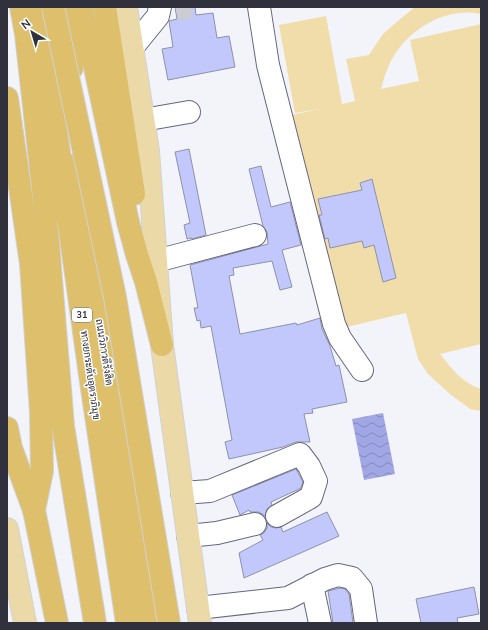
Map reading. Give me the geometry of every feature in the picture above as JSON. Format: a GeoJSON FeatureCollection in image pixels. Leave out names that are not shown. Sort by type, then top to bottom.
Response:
{"type":"FeatureCollection","features":[{"type":"Feature","properties":{"kind":"highway"},"geometry":{"type":"LineString","coordinates":[[21,7],[26,34],[45,206],[63,426],[95,623]]}},
{"type":"Feature","properties":{"kind":"highway","name":"ทางยกระดับอุตราภิมุข"},"geometry":{"type":"LineString","coordinates":[[42,7],[43,37],[92,390],[127,623]]}},
{"type":"Feature","properties":{"kind":"highway"},"geometry":{"type":"LineString","coordinates":[[53,7],[115,297],[169,623]]}},
{"type":"Feature","properties":{"kind":"highway","name":"ถนนวิภาวดีรังสิต"},"geometry":{"type":"LineString","coordinates":[[69,7],[78,165],[94,284],[147,623]]}},
{"type":"Feature","properties":{"kind":"highway"},"geometry":{"type":"LineString","coordinates":[[82,7],[128,222],[146,282],[162,345]]}},
{"type":"Feature","properties":{"kind":"highway"},"geometry":{"type":"LineString","coordinates":[[105,7],[129,152],[146,282]]}},
{"type":"Feature","properties":{"kind":"highway"},"geometry":{"type":"LineString","coordinates":[[7,98],[31,264],[41,413],[42,471],[34,510]]}},
{"type":"Feature","properties":{"kind":"highway"},"geometry":{"type":"LineString","coordinates":[[7,428],[11,448],[34,510],[57,623]]}},
{"type":"Feature","properties":{"kind":"main road"},"geometry":{"type":"LineString","coordinates":[[126,7],[148,151],[162,345],[199,615]]}},
{"type":"Feature","properties":{"kind":"main road"},"geometry":{"type":"LineString","coordinates":[[7,529],[25,623]]}},
{"type":"Feature","properties":{"kind":"lane"},"geometry":{"type":"LineString","coordinates":[[259,7],[268,65],[334,324],[340,338],[362,370]]}},
{"type":"Feature","properties":{"kind":"lane"},"geometry":{"type":"LineString","coordinates":[[132,48],[158,16],[165,10]]}},
{"type":"Feature","properties":{"kind":"lane"},"geometry":{"type":"LineString","coordinates":[[143,120],[189,112]]}},
{"type":"Feature","properties":{"kind":"lane"},"geometry":{"type":"LineString","coordinates":[[156,261],[255,235]]}},
{"type":"Feature","properties":{"kind":"lane"},"geometry":{"type":"LineString","coordinates":[[182,493],[210,491],[300,454],[309,466],[316,481],[311,497],[277,516]]}},
{"type":"Feature","properties":{"kind":"lane"},"geometry":{"type":"LineString","coordinates":[[188,536],[217,533],[255,524]]}},
{"type":"Feature","properties":{"kind":"lane"},"geometry":{"type":"LineString","coordinates":[[199,615],[288,598],[325,579],[338,575],[352,578],[360,589],[366,623]]}},
{"type":"Feature","properties":{"kind":"lane"},"geometry":{"type":"LineString","coordinates":[[312,585],[320,623]]}},
{"type":"Feature","properties":{"kind":"shaded area"},"geometry":{"type":"Polygon","coordinates":[[[415,7],[481,7],[481,14],[470,12],[447,15],[436,19],[416,31],[407,39],[393,57],[386,72],[381,89],[419,81],[410,40],[481,24],[481,344],[440,354],[453,370],[463,379],[481,389],[481,411],[470,409],[450,394],[428,374],[418,359],[406,313],[342,328],[287,116],[319,109],[295,113],[279,25],[326,16],[342,104],[355,101],[346,59],[369,55],[383,34],[415,7]]]}},
{"type":"Feature","properties":{"kind":"water"},"geometry":{"type":"Polygon","coordinates":[[[383,413],[395,474],[364,480],[352,419],[383,413]]]}},
{"type":"Feature","properties":{"kind":"building"},"geometry":{"type":"Polygon","coordinates":[[[175,7],[195,7],[196,15],[213,13],[217,38],[229,36],[235,67],[168,80],[162,49],[173,47],[169,21],[177,19],[175,7]]]}},
{"type":"Feature","properties":{"kind":"building"},"geometry":{"type":"Polygon","coordinates":[[[189,149],[206,235],[192,239],[187,239],[184,225],[190,223],[175,152],[189,149]]]}},
{"type":"Feature","properties":{"kind":"building"},"geometry":{"type":"Polygon","coordinates":[[[261,166],[271,207],[290,202],[301,245],[282,250],[292,287],[280,290],[272,261],[233,268],[234,275],[229,276],[240,334],[296,323],[297,325],[320,318],[322,329],[330,346],[336,366],[339,365],[347,402],[312,409],[313,413],[304,414],[310,442],[296,442],[283,447],[229,459],[225,442],[232,440],[211,326],[201,328],[200,320],[197,321],[194,308],[198,308],[190,265],[268,244],[267,232],[263,226],[249,169],[261,166]]]}},
{"type":"Feature","properties":{"kind":"building"},"geometry":{"type":"Polygon","coordinates":[[[372,179],[396,278],[383,282],[374,245],[364,248],[362,241],[330,248],[328,238],[325,239],[319,215],[322,215],[318,199],[362,190],[360,183],[372,179]]]}},
{"type":"Feature","properties":{"kind":"building"},"geometry":{"type":"Polygon","coordinates":[[[296,469],[303,482],[301,488],[271,502],[272,505],[267,509],[265,516],[259,512],[250,512],[249,510],[240,515],[232,495],[296,469]]]}},
{"type":"Feature","properties":{"kind":"building"},"geometry":{"type":"Polygon","coordinates":[[[327,512],[339,536],[244,578],[239,553],[263,540],[260,535],[264,533],[267,528],[267,523],[271,527],[281,527],[283,532],[327,512]]]}},
{"type":"Feature","properties":{"kind":"building"},"geometry":{"type":"Polygon","coordinates":[[[474,587],[479,614],[457,618],[458,623],[421,623],[416,599],[474,587]]]}},
{"type":"Feature","properties":{"kind":"building"},"geometry":{"type":"Polygon","coordinates":[[[340,588],[345,589],[349,594],[353,623],[333,623],[328,591],[340,588]]]}},
{"type":"Feature","properties":{"kind":"tunnel"},"geometry":{"type":"LineString","coordinates":[[176,10],[191,7]]}}]}
